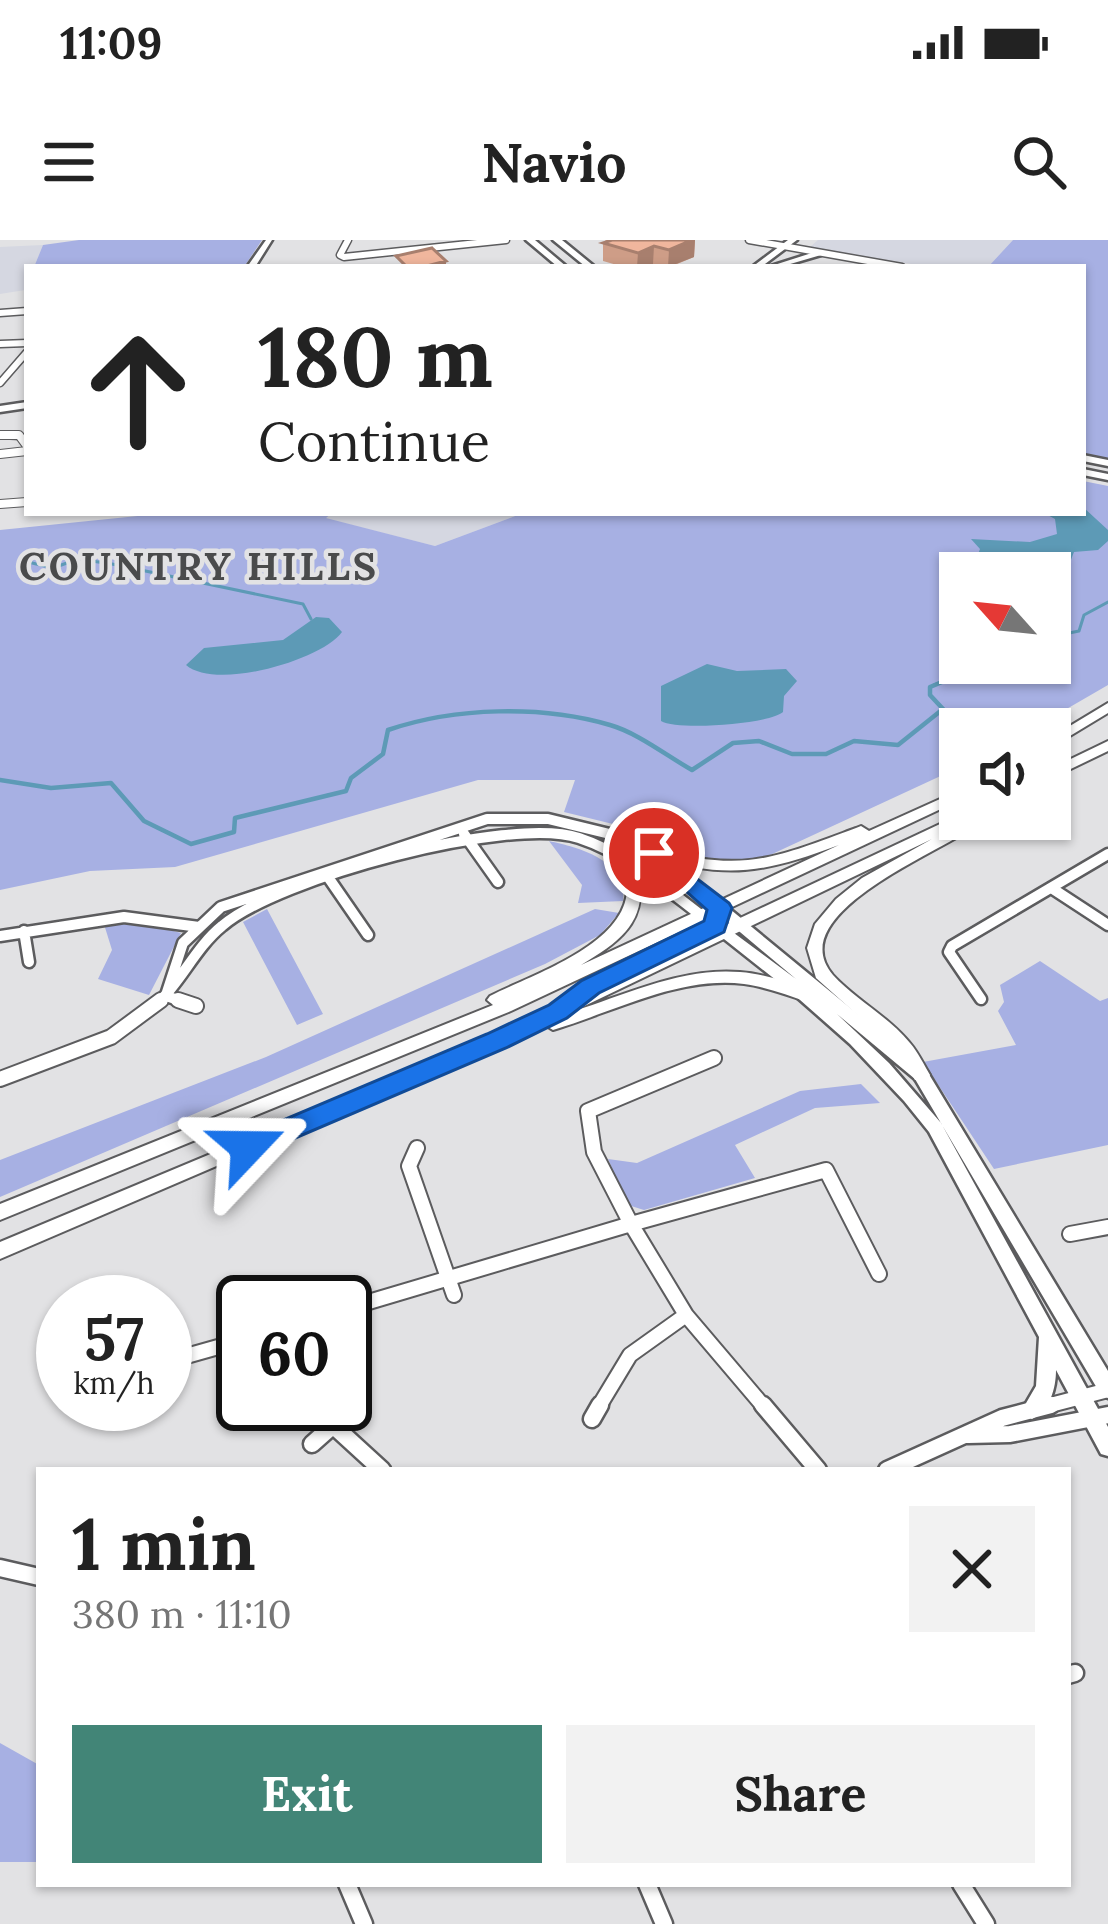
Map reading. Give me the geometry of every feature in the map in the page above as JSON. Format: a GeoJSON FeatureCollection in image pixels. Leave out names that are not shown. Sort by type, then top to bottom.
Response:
{"type":"FeatureCollection","features":[{"type":"Feature","properties":{"kind":"main road"},"geometry":{"type":"LineString","coordinates":[[530,240],[559,264]]}},
{"type":"Feature","properties":{"kind":"main road"},"geometry":{"type":"LineString","coordinates":[[556,240],[587,264]]}},
{"type":"Feature","properties":{"kind":"main road"},"geometry":{"type":"LineString","coordinates":[[766,244],[805,240]]}},
{"type":"Feature","properties":{"kind":"main road"},"geometry":{"type":"LineString","coordinates":[[760,264],[790,244]]}},
{"type":"Feature","properties":{"kind":"main road"},"geometry":{"type":"LineString","coordinates":[[782,264],[818,254]]}},
{"type":"Feature","properties":{"kind":"main road"},"geometry":{"type":"LineString","coordinates":[[1071,731],[1108,706]]}},
{"type":"Feature","properties":{"kind":"main road"},"geometry":{"type":"LineString","coordinates":[[1071,735],[1108,717]]}},
{"type":"Feature","properties":{"kind":"main road"},"geometry":{"type":"LineString","coordinates":[[1071,764],[1108,745]]}},
{"type":"Feature","properties":{"kind":"main road"},"geometry":{"type":"LineString","coordinates":[[654,853],[675,864],[750,870],[939,803]]}},
{"type":"Feature","properties":{"kind":"main road"},"geometry":{"type":"LineString","coordinates":[[0,1251],[558,1012],[895,836],[939,807]]}},
{"type":"Feature","properties":{"kind":"main road"},"geometry":{"type":"LineString","coordinates":[[0,1214],[724,922],[939,829]]}},
{"type":"Feature","properties":{"kind":"main road"},"geometry":{"type":"LineString","coordinates":[[944,840],[825,916],[815,934],[815,961],[822,974],[904,1048],[1108,1389]]}},
{"type":"Feature","properties":{"kind":"main road"},"geometry":{"type":"LineString","coordinates":[[430,1039],[619,931],[637,902],[630,862]]}},
{"type":"Feature","properties":{"kind":"main road"},"geometry":{"type":"LineString","coordinates":[[724,922],[876,1055],[935,1128],[1046,1334],[1094,1411],[1108,1447]]}},
{"type":"Feature","properties":{"kind":"main road"},"geometry":{"type":"LineString","coordinates":[[724,922],[922,1075]]}},
{"type":"Feature","properties":{"kind":"main road"},"geometry":{"type":"LineString","coordinates":[[496,1041],[717,974],[756,976],[808,996]]}},
{"type":"Feature","properties":{"kind":"main road"},"geometry":{"type":"LineString","coordinates":[[1032,1410],[1046,1387],[1046,1334]]}},
{"type":"Feature","properties":{"kind":"street"},"geometry":{"type":"LineString","coordinates":[[348,240],[340,255],[344,257],[506,240]]}},
{"type":"Feature","properties":{"kind":"street"},"geometry":{"type":"LineString","coordinates":[[749,240],[766,244]]}},
{"type":"Feature","properties":{"kind":"street"},"geometry":{"type":"LineString","coordinates":[[790,244],[818,254],[883,264]]}},
{"type":"Feature","properties":{"kind":"street"},"geometry":{"type":"LineString","coordinates":[[0,383],[24,352]]}},
{"type":"Feature","properties":{"kind":"street"},"geometry":{"type":"LineString","coordinates":[[166,996],[173,960],[195,926],[245,895],[462,832],[487,819],[548,819],[604,831],[654,853]]}},
{"type":"Feature","properties":{"kind":"street"},"geometry":{"type":"LineString","coordinates":[[462,832],[542,829],[580,837],[630,862],[724,922]]}},
{"type":"Feature","properties":{"kind":"street"},"geometry":{"type":"LineString","coordinates":[[462,832],[498,881]]}},
{"type":"Feature","properties":{"kind":"street"},"geometry":{"type":"LineString","coordinates":[[981,999],[949,952],[952,946],[1108,854]]}},
{"type":"Feature","properties":{"kind":"street"},"geometry":{"type":"LineString","coordinates":[[653,879],[675,864],[724,922]]}},
{"type":"Feature","properties":{"kind":"street"},"geometry":{"type":"LineString","coordinates":[[0,1079],[98,1046],[166,996],[213,932],[259,903],[326,874]]}},
{"type":"Feature","properties":{"kind":"street"},"geometry":{"type":"LineString","coordinates":[[326,874],[368,935]]}},
{"type":"Feature","properties":{"kind":"street"},"geometry":{"type":"LineString","coordinates":[[1053,889],[1108,925]]}},
{"type":"Feature","properties":{"kind":"street"},"geometry":{"type":"LineString","coordinates":[[0,937],[99,914],[138,913],[213,932]]}},
{"type":"Feature","properties":{"kind":"street"},"geometry":{"type":"LineString","coordinates":[[24,931],[29,962]]}},
{"type":"Feature","properties":{"kind":"street"},"geometry":{"type":"LineString","coordinates":[[166,996],[196,1006]]}},
{"type":"Feature","properties":{"kind":"street"},"geometry":{"type":"LineString","coordinates":[[714,1058],[588,1111],[584,1122],[604,1173],[686,1315],[815,1467]]}},
{"type":"Feature","properties":{"kind":"street"},"geometry":{"type":"LineString","coordinates":[[417,1148],[409,1166],[454,1295]]}},
{"type":"Feature","properties":{"kind":"street"},"geometry":{"type":"LineString","coordinates":[[372,1301],[826,1170],[879,1274]]}},
{"type":"Feature","properties":{"kind":"street"},"geometry":{"type":"LineString","coordinates":[[1070,1234],[1108,1227]]}},
{"type":"Feature","properties":{"kind":"street"},"geometry":{"type":"LineString","coordinates":[[592,1419],[630,1355],[686,1315]]}},
{"type":"Feature","properties":{"kind":"street"},"geometry":{"type":"LineString","coordinates":[[961,1436],[1010,1434],[1094,1411],[1108,1389]]}},
{"type":"Feature","properties":{"kind":"street"},"geometry":{"type":"LineString","coordinates":[[894,1467],[1032,1410],[1094,1411]]}},
{"type":"Feature","properties":{"kind":"street"},"geometry":{"type":"LineString","coordinates":[[312,1444],[327,1431]]}},
{"type":"Feature","properties":{"kind":"street"},"geometry":{"type":"LineString","coordinates":[[334,1431],[378,1467]]}},
{"type":"Feature","properties":{"kind":"street"},"geometry":{"type":"LineString","coordinates":[[0,1568],[36,1576]]}},
{"type":"Feature","properties":{"kind":"street"},"geometry":{"type":"LineString","coordinates":[[347,1887],[364,1924]]}},
{"type":"Feature","properties":{"kind":"street"},"geometry":{"type":"LineString","coordinates":[[647,1887],[664,1924]]}},
{"type":"Feature","properties":{"kind":"street"},"geometry":{"type":"LineString","coordinates":[[963,1887],[986,1924]]}},
{"type":"Feature","properties":{"kind":"shaded area"},"geometry":{"type":"Polygon","coordinates":[[[79,240],[262,240],[246,264],[35,264],[43,245],[79,240]]]}},
{"type":"Feature","properties":{"kind":"shaded area"},"geometry":{"type":"Polygon","coordinates":[[[818,240],[1013,240],[991,264],[911,264],[810,247],[818,240]]]}},
{"type":"Feature","properties":{"kind":"shaded area"},"geometry":{"type":"Polygon","coordinates":[[[1013,240],[1108,240],[1108,460],[1086,456],[1086,264],[991,264],[1013,240]]]}},
{"type":"Feature","properties":{"kind":"shaded area"},"geometry":{"type":"Polygon","coordinates":[[[43,245],[35,264],[24,264],[24,290],[0,294],[0,247],[43,245]]]}},
{"type":"Feature","properties":{"kind":"shaded area"},"geometry":{"type":"Polygon","coordinates":[[[1086,482],[1108,486],[1108,685],[1068,708],[939,708],[939,777],[757,861],[721,864],[670,855],[617,825],[564,812],[575,780],[478,780],[175,867],[90,871],[0,890],[0,530],[138,516],[326,518],[435,546],[515,516],[1086,516],[1086,482]]]}},
{"type":"Feature","properties":{"kind":"shaded area"},"geometry":{"type":"Polygon","coordinates":[[[1086,510],[1108,530],[1108,541],[1098,550],[1074,552],[1071,560],[1071,552],[979,552],[971,539],[1030,542],[1057,534],[1055,519],[1050,516],[1086,516],[1086,510]]]}},
{"type":"Feature","properties":{"kind":"shaded area"},"geometry":{"type":"Polygon","coordinates":[[[327,516],[515,516],[435,546],[324,518],[327,516]]]}},
{"type":"Feature","properties":{"kind":"shaded area"},"geometry":{"type":"Polygon","coordinates":[[[316,617],[329,618],[342,632],[331,643],[292,662],[220,675],[186,665],[204,648],[283,640],[316,617]]]}},
{"type":"Feature","properties":{"kind":"shaded area"},"geometry":{"type":"Polygon","coordinates":[[[707,664],[737,671],[786,669],[797,681],[784,696],[783,712],[775,716],[704,726],[661,721],[661,686],[707,664]]]}},
{"type":"Feature","properties":{"kind":"shaded area"},"geometry":{"type":"Polygon","coordinates":[[[549,841],[588,853],[610,866],[623,887],[623,901],[578,903],[582,885],[549,841]]]}},
{"type":"Feature","properties":{"kind":"shaded area"},"geometry":{"type":"Polygon","coordinates":[[[267,909],[323,1014],[297,1025],[243,922],[267,909]]]}},
{"type":"Feature","properties":{"kind":"shaded area"},"geometry":{"type":"Polygon","coordinates":[[[595,909],[619,913],[600,935],[545,964],[0,1197],[0,1160],[266,1057],[595,909]]]}},
{"type":"Feature","properties":{"kind":"shaded area"},"geometry":{"type":"Polygon","coordinates":[[[132,920],[181,933],[149,995],[98,979],[112,950],[103,921],[132,920]]]}},
{"type":"Feature","properties":{"kind":"shaded area"},"geometry":{"type":"Polygon","coordinates":[[[1040,961],[1100,1001],[1108,998],[1108,1145],[994,1169],[923,1062],[1016,1045],[998,1011],[1004,1002],[1000,985],[1040,961]]]}},
{"type":"Feature","properties":{"kind":"shaded area"},"geometry":{"type":"Polygon","coordinates":[[[861,1084],[880,1103],[815,1108],[735,1145],[755,1178],[644,1210],[628,1205],[608,1159],[637,1163],[800,1091],[861,1084]]]}},
{"type":"Feature","properties":{"kind":"shaded area"},"geometry":{"type":"Polygon","coordinates":[[[0,1743],[36,1763],[36,1862],[0,1862],[0,1743]]]}},
{"type":"Feature","properties":{"kind":"building"},"geometry":{"type":"Polygon","coordinates":[[[692,240],[669,250],[654,246],[638,253],[603,243],[692,240]]]}},
{"type":"Feature","properties":{"kind":"building"},"geometry":{"type":"Polygon","coordinates":[[[432,248],[446,261],[404,264],[396,256],[432,248]]]}},
{"type":"Feature","properties":{"kind":"waterway"},"geometry":{"type":"LineString","coordinates":[[28,562],[53,568],[78,559],[112,564],[303,604],[311,619]]}},
{"type":"Feature","properties":{"kind":"waterway"},"geometry":{"type":"LineString","coordinates":[[1071,633],[1079,631],[1084,615],[1108,602]]}},
{"type":"Feature","properties":{"kind":"waterway"},"geometry":{"type":"LineString","coordinates":[[0,780],[51,788],[111,783],[144,821],[191,844],[234,832],[235,818],[346,791],[351,778],[383,754],[388,730],[414,722],[499,711],[556,714],[631,733],[692,770],[733,743],[759,741],[792,754],[826,754],[854,741],[898,745],[943,709],[930,695],[930,687],[939,683]]}},
{"type":"Feature","properties":{"kind":"waterway"},"geometry":{"type":"LineString","coordinates":[[934,685],[939,683]]}},
{"type":"Feature","properties":{"kind":"district","name":"COUNTRY HILLS"},"geometry":{"type":"Point","coordinates":[199,566]}},
{"type":"Feature","properties":{"kind":"route"},"geometry":{"type":"LineString","coordinates":[[248,1147],[558,1012],[590,987],[715,926],[720,908],[654,853]]}}]}
